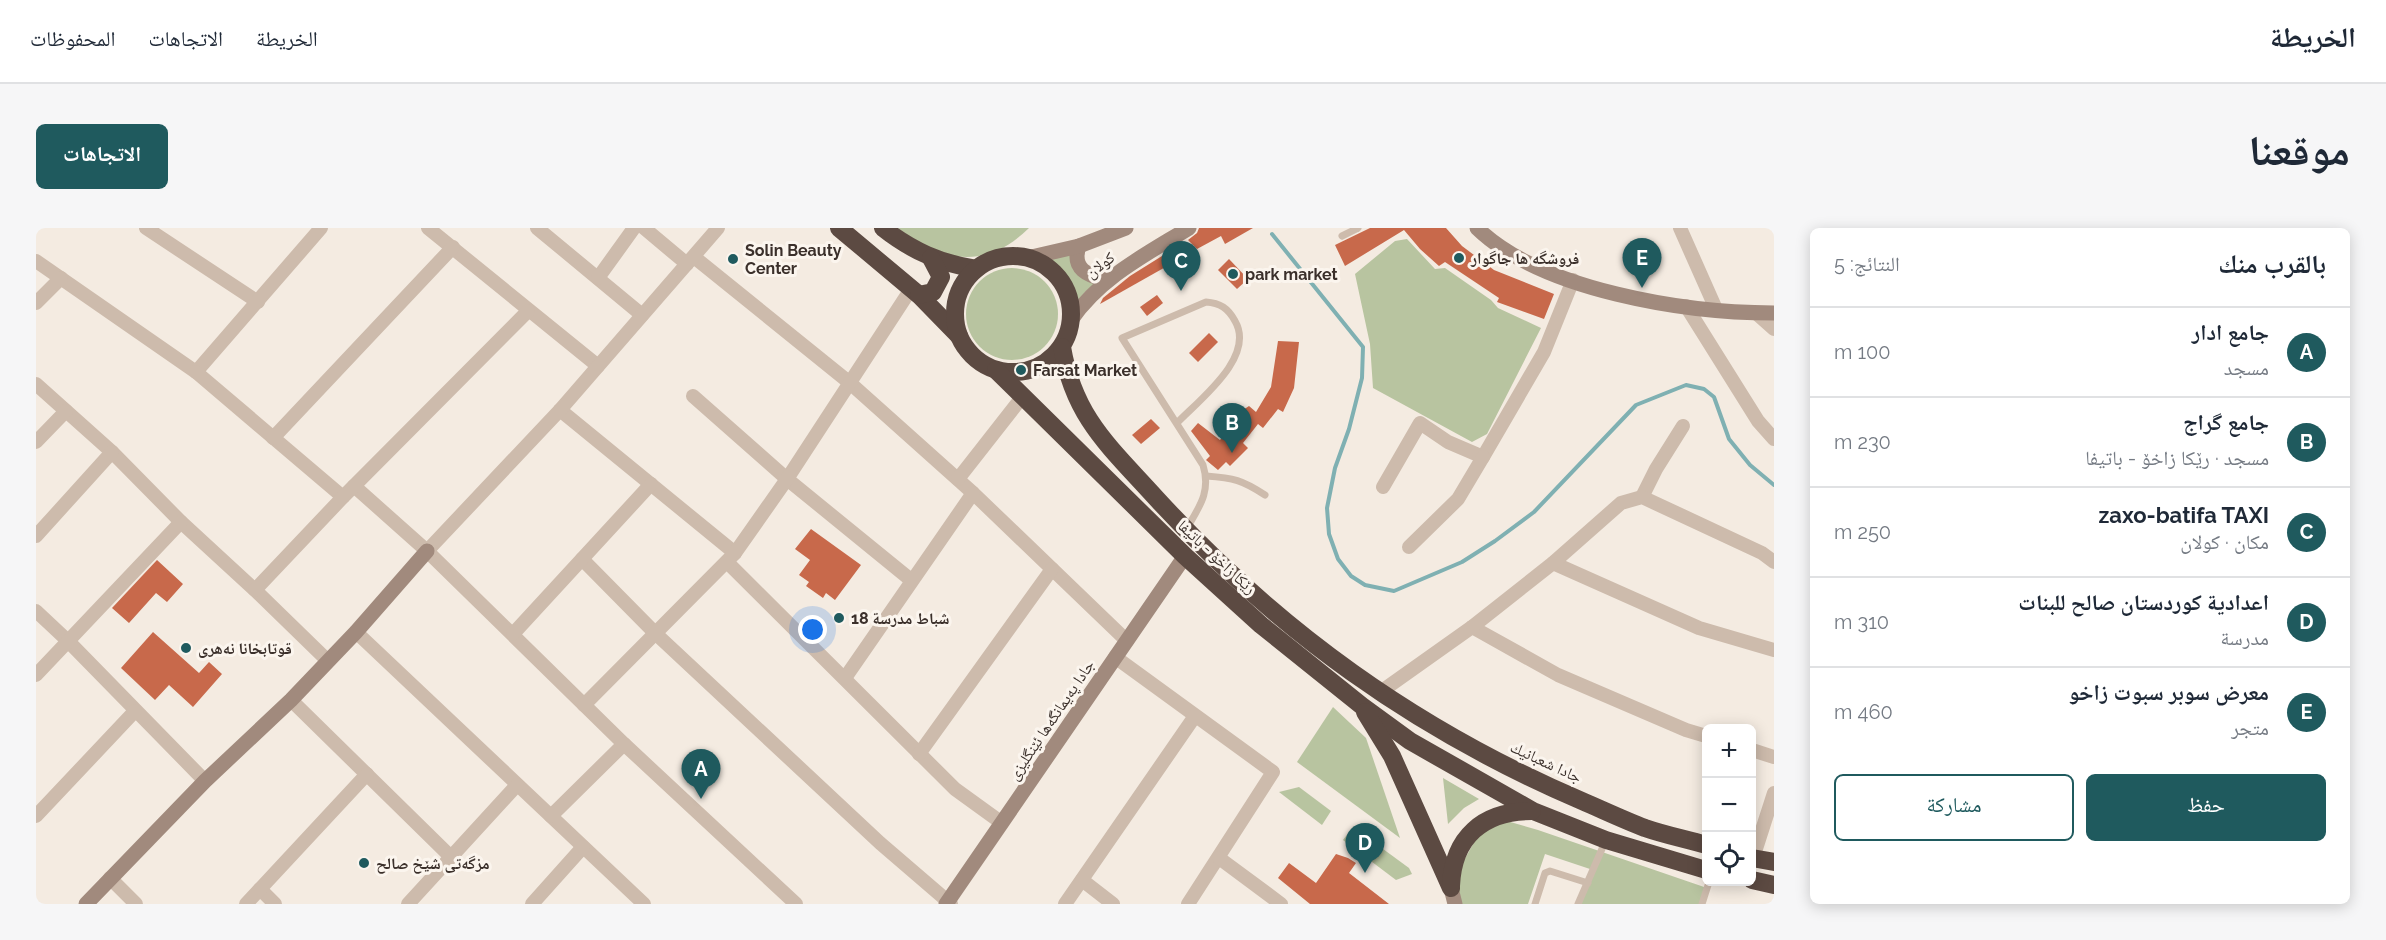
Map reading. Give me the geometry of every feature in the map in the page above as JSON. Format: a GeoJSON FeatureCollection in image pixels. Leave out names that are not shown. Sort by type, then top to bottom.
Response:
{"type":"FeatureCollection","features":[{"type":"Feature","properties":{"kind":"highway"},"geometry":{"type":"LineString","coordinates":[[839,228],[915,292],[959,336],[975,357],[996,370],[1026,371],[1040,366],[1062,347],[1071,320],[1070,303],[1065,287],[1055,274],[1042,264],[1027,258],[1009,256],[991,260],[976,269],[964,283],[957,300],[955,318],[959,336]]}},
{"type":"Feature","properties":{"kind":"highway"},"geometry":{"type":"LineString","coordinates":[[883,228],[899,241],[931,258],[956,266],[976,269]]}},
{"type":"Feature","properties":{"kind":"highway"},"geometry":{"type":"LineString","coordinates":[[915,292],[933,292],[941,277],[938,267],[931,258]]}},
{"type":"Feature","properties":{"kind":"highway","name":"رێکا زاخۆ - باتیفا"},"geometry":{"type":"LineString","coordinates":[[1062,347],[1066,373],[1072,390],[1089,421],[1186,530],[1273,613],[1379,693]]}},
{"type":"Feature","properties":{"kind":"highway","name":"رێکا زاخۆ - باتیفا"},"geometry":{"type":"LineString","coordinates":[[996,370],[1185,555],[1261,625],[1362,705],[1428,752],[1534,812]]}},
{"type":"Feature","properties":{"kind":"highway","name":"جادا شعبانيك"},"geometry":{"type":"LineString","coordinates":[[1379,693],[1439,731],[1538,782],[1646,828],[1702,844]]}},
{"type":"Feature","properties":{"kind":"highway"},"geometry":{"type":"LineString","coordinates":[[1362,705],[1392,756],[1453,896]]}},
{"type":"Feature","properties":{"kind":"highway"},"geometry":{"type":"LineString","coordinates":[[1453,896],[1452,870],[1457,852],[1467,837],[1480,824],[1496,815],[1514,811],[1534,812],[1606,840],[1702,869]]}},
{"type":"Feature","properties":{"kind":"highway"},"geometry":{"type":"LineString","coordinates":[[1756,859],[1774,862]]}},
{"type":"Feature","properties":{"kind":"highway"},"geometry":{"type":"LineString","coordinates":[[1756,881],[1774,885]]}},
{"type":"Feature","properties":{"kind":"street"},"geometry":{"type":"LineString","coordinates":[[146,228],[258,302]]}},
{"type":"Feature","properties":{"kind":"street"},"geometry":{"type":"LineString","coordinates":[[428,228],[598,366]]}},
{"type":"Feature","properties":{"kind":"street"},"geometry":{"type":"LineString","coordinates":[[537,228],[642,315]]}},
{"type":"Feature","properties":{"kind":"street"},"geometry":{"type":"LineString","coordinates":[[598,278],[634,228]]}},
{"type":"Feature","properties":{"kind":"street"},"geometry":{"type":"LineString","coordinates":[[644,228],[691,260],[850,383],[958,479],[1127,640]]}},
{"type":"Feature","properties":{"kind":"street"},"geometry":{"type":"LineString","coordinates":[[86,904],[205,781],[291,700],[356,632],[427,552],[561,410],[718,228]]}},
{"type":"Feature","properties":{"kind":"street"},"geometry":{"type":"LineString","coordinates":[[1027,258],[1079,246],[1126,228]]}},
{"type":"Feature","properties":{"kind":"street","name":"كولان"},"geometry":{"type":"LineString","coordinates":[[1071,320],[1082,305],[1107,280],[1189,228]]}},
{"type":"Feature","properties":{"kind":"street"},"geometry":{"type":"LineString","coordinates":[[1477,228],[1496,244],[1523,261],[1552,274],[1629,296],[1686,306],[1774,313]]}},
{"type":"Feature","properties":{"kind":"street"},"geometry":{"type":"LineString","coordinates":[[1680,228],[1716,309]]}},
{"type":"Feature","properties":{"kind":"street"},"geometry":{"type":"LineString","coordinates":[[195,372],[258,302],[317,229]]}},
{"type":"Feature","properties":{"kind":"street"},"geometry":{"type":"LineString","coordinates":[[1079,246],[1076,261],[1079,268],[1094,277],[1107,280]]}},
{"type":"Feature","properties":{"kind":"street"},"geometry":{"type":"LineString","coordinates":[[273,438],[453,247]]}},
{"type":"Feature","properties":{"kind":"street"},"geometry":{"type":"LineString","coordinates":[[36,261],[195,372],[343,497]]}},
{"type":"Feature","properties":{"kind":"street"},"geometry":{"type":"LineString","coordinates":[[36,303],[61,278]]}},
{"type":"Feature","properties":{"kind":"street"},"geometry":{"type":"LineString","coordinates":[[1410,547],[1458,499],[1544,352],[1573,280]]}},
{"type":"Feature","properties":{"kind":"street"},"geometry":{"type":"LineString","coordinates":[[584,705],[731,558],[915,292]]}},
{"type":"Feature","properties":{"kind":"street"},"geometry":{"type":"LineString","coordinates":[[1686,306],[1758,421],[1774,439]]}},
{"type":"Feature","properties":{"kind":"street"},"geometry":{"type":"LineString","coordinates":[[255,590],[343,497],[528,311]]}},
{"type":"Feature","properties":{"kind":"street"},"geometry":{"type":"LineString","coordinates":[[1756,313],[1774,329]]}},
{"type":"Feature","properties":{"kind":"street"},"geometry":{"type":"LineString","coordinates":[[36,384],[112,452],[181,522],[328,661]]}},
{"type":"Feature","properties":{"kind":"street"},"geometry":{"type":"LineString","coordinates":[[693,396],[787,479],[911,580]]}},
{"type":"Feature","properties":{"kind":"street"},"geometry":{"type":"LineString","coordinates":[[958,479],[1023,396]]}},
{"type":"Feature","properties":{"kind":"street"},"geometry":{"type":"LineString","coordinates":[[561,410],[651,484],[731,558],[955,789],[1002,824]]}},
{"type":"Feature","properties":{"kind":"street"},"geometry":{"type":"LineString","coordinates":[[36,442],[66,411]]}},
{"type":"Feature","properties":{"kind":"street"},"geometry":{"type":"LineString","coordinates":[[1383,487],[1420,423],[1448,442],[1483,457]]}},
{"type":"Feature","properties":{"kind":"street"},"geometry":{"type":"LineString","coordinates":[[1642,497],[1656,469],[1683,426]]}},
{"type":"Feature","properties":{"kind":"street"},"geometry":{"type":"LineString","coordinates":[[36,536],[112,452]]}},
{"type":"Feature","properties":{"kind":"street"},"geometry":{"type":"LineString","coordinates":[[513,634],[651,484]]}},
{"type":"Feature","properties":{"kind":"street"},"geometry":{"type":"LineString","coordinates":[[354,486],[427,552],[624,744],[796,904]]}},
{"type":"Feature","properties":{"kind":"street"},"geometry":{"type":"LineString","coordinates":[[845,678],[973,493]]}},
{"type":"Feature","properties":{"kind":"street"},"geometry":{"type":"LineString","coordinates":[[1379,693],[1472,627],[1553,563],[1621,503],[1642,497],[1762,553],[1774,562]]}},
{"type":"Feature","properties":{"kind":"street"},"geometry":{"type":"LineString","coordinates":[[36,675],[181,522]]}},
{"type":"Feature","properties":{"kind":"street","name":"جادا په‌يمانگه‌ها ئێنگليزى"},"geometry":{"type":"LineString","coordinates":[[948,903],[1185,555]]}},
{"type":"Feature","properties":{"kind":"street"},"geometry":{"type":"LineString","coordinates":[[582,559],[655,633],[880,843],[948,903]]}},
{"type":"Feature","properties":{"kind":"street"},"geometry":{"type":"LineString","coordinates":[[1553,563],[1699,628],[1774,650]]}},
{"type":"Feature","properties":{"kind":"street"},"geometry":{"type":"LineString","coordinates":[[920,754],[1052,569]]}},
{"type":"Feature","properties":{"kind":"street"},"geometry":{"type":"LineString","coordinates":[[36,611],[205,781]]}},
{"type":"Feature","properties":{"kind":"street"},"geometry":{"type":"LineString","coordinates":[[1472,627],[1558,675],[1686,730],[1702,735]]}},
{"type":"Feature","properties":{"kind":"street"},"geometry":{"type":"LineString","coordinates":[[356,632],[644,904]]}},
{"type":"Feature","properties":{"kind":"street"},"geometry":{"type":"LineString","coordinates":[[1115,657],[1273,772],[1188,904]]}},
{"type":"Feature","properties":{"kind":"street"},"geometry":{"type":"LineString","coordinates":[[291,700],[451,857]]}},
{"type":"Feature","properties":{"kind":"street"},"geometry":{"type":"LineString","coordinates":[[36,816],[135,711]]}},
{"type":"Feature","properties":{"kind":"street"},"geometry":{"type":"LineString","coordinates":[[1065,904],[1195,716]]}},
{"type":"Feature","properties":{"kind":"street"},"geometry":{"type":"LineString","coordinates":[[551,816],[624,744]]}},
{"type":"Feature","properties":{"kind":"street"},"geometry":{"type":"LineString","coordinates":[[1756,751],[1774,757]]}},
{"type":"Feature","properties":{"kind":"street"},"geometry":{"type":"LineString","coordinates":[[246,904],[368,774]]}},
{"type":"Feature","properties":{"kind":"street"},"geometry":{"type":"LineString","coordinates":[[408,904],[518,785]]}},
{"type":"Feature","properties":{"kind":"street"},"geometry":{"type":"LineString","coordinates":[[1756,846],[1774,793]]}},
{"type":"Feature","properties":{"kind":"street"},"geometry":{"type":"LineString","coordinates":[[532,904],[584,847]]}},
{"type":"Feature","properties":{"kind":"street"},"geometry":{"type":"LineString","coordinates":[[1219,858],[1281,904]]}},
{"type":"Feature","properties":{"kind":"street"},"geometry":{"type":"LineString","coordinates":[[110,878],[136,904]]}},
{"type":"Feature","properties":{"kind":"street"},"geometry":{"type":"LineString","coordinates":[[1082,880],[1113,904]]}},
{"type":"Feature","properties":{"kind":"street"},"geometry":{"type":"LineString","coordinates":[[260,889],[275,904]]}},
{"type":"Feature","properties":{"kind":"lane"},"geometry":{"type":"LineString","coordinates":[[1342,236],[1358,228]]}},
{"type":"Feature","properties":{"kind":"lane"},"geometry":{"type":"LineString","coordinates":[[1177,423],[1228,372],[1237,354],[1239,328],[1229,311],[1218,303],[1206,302],[1122,338],[1198,456],[1206,476],[1204,499],[1186,530]]}},
{"type":"Feature","properties":{"kind":"lane"},"geometry":{"type":"LineString","coordinates":[[1206,476],[1245,482],[1265,495]]}},
{"type":"Feature","properties":{"kind":"lane"},"geometry":{"type":"LineString","coordinates":[[1578,904],[1606,840]]}},
{"type":"Feature","properties":{"kind":"lane"},"geometry":{"type":"LineString","coordinates":[[1535,904],[1545,873],[1550,871],[1588,883]]}},
{"type":"Feature","properties":{"kind":"lane"},"geometry":{"type":"LineString","coordinates":[[1702,904],[1708,886]]}},
{"type":"Feature","properties":{"kind":"green space"},"geometry":{"type":"Polygon","coordinates":[[[898,228],[1029,228],[997,251],[981,256],[964,257],[931,249],[898,228]]]}},
{"type":"Feature","properties":{"kind":"green space"},"geometry":{"type":"Polygon","coordinates":[[[1407,239],[1435,269],[1445,268],[1491,300],[1498,308],[1541,328],[1487,434],[1472,442],[1373,388],[1370,344],[1355,274],[1395,241],[1407,239]]]}},
{"type":"Feature","properties":{"kind":"green space"},"geometry":{"type":"Polygon","coordinates":[[[1073,253],[1097,282],[1076,303],[1066,277],[1045,260],[1073,253]]]}},
{"type":"Feature","properties":{"kind":"green space"},"geometry":{"type":"Polygon","coordinates":[[[1012,268],[1030,272],[1045,281],[1054,296],[1058,314],[1054,332],[1045,347],[1030,356],[1012,360],[994,356],[979,347],[970,332],[966,314],[970,296],[979,281],[994,272],[1012,268]]]}},
{"type":"Feature","properties":{"kind":"green space"},"geometry":{"type":"Polygon","coordinates":[[[1333,707],[1366,738],[1400,838],[1297,762],[1333,707]]]}},
{"type":"Feature","properties":{"kind":"green space"},"geometry":{"type":"Polygon","coordinates":[[[1443,778],[1479,799],[1464,808],[1448,824],[1443,778]]]}},
{"type":"Feature","properties":{"kind":"green space"},"geometry":{"type":"Polygon","coordinates":[[[1299,787],[1331,811],[1322,825],[1279,792],[1299,787]]]}},
{"type":"Feature","properties":{"kind":"green space"},"geometry":{"type":"Polygon","coordinates":[[[1507,821],[1707,888],[1700,904],[1578,904],[1590,869],[1545,854],[1528,904],[1460,904],[1453,880],[1482,828],[1507,821]]]}},
{"type":"Feature","properties":{"kind":"green space"},"geometry":{"type":"Polygon","coordinates":[[[1353,827],[1409,868],[1412,874],[1396,880],[1343,840],[1353,827]]]}},
{"type":"Feature","properties":{"kind":"building"},"geometry":{"type":"Polygon","coordinates":[[[1199,228],[1253,228],[1225,244],[1221,236],[1197,249],[1188,240],[1197,233],[1199,228]]]}},
{"type":"Feature","properties":{"kind":"building"},"geometry":{"type":"Polygon","coordinates":[[[1370,228],[1446,228],[1462,246],[1494,270],[1554,294],[1544,319],[1497,302],[1499,298],[1445,262],[1439,266],[1404,230],[1345,266],[1335,245],[1370,228]]]}},
{"type":"Feature","properties":{"kind":"building"},"geometry":{"type":"Polygon","coordinates":[[[1178,246],[1185,256],[1100,304],[1103,298],[1130,276],[1178,246]]]}},
{"type":"Feature","properties":{"kind":"building","name":"park market"},"geometry":{"type":"Polygon","coordinates":[[[1229,259],[1248,279],[1237,289],[1218,270],[1229,259]]]}},
{"type":"Feature","properties":{"kind":"building"},"geometry":{"type":"Polygon","coordinates":[[[1157,295],[1163,303],[1147,316],[1140,307],[1157,295]]]}},
{"type":"Feature","properties":{"kind":"building"},"geometry":{"type":"Polygon","coordinates":[[[1209,333],[1218,342],[1198,362],[1189,353],[1209,333]]]}},
{"type":"Feature","properties":{"kind":"building"},"geometry":{"type":"Polygon","coordinates":[[[1278,341],[1299,342],[1294,388],[1283,412],[1278,409],[1263,428],[1258,424],[1243,443],[1248,448],[1230,466],[1226,462],[1218,470],[1206,460],[1210,456],[1191,431],[1198,423],[1220,440],[1243,410],[1249,406],[1256,412],[1271,387],[1278,341]]]}},
{"type":"Feature","properties":{"kind":"building"},"geometry":{"type":"Polygon","coordinates":[[[1151,419],[1160,428],[1141,444],[1132,435],[1151,419]]]}},
{"type":"Feature","properties":{"kind":"building"},"geometry":{"type":"Polygon","coordinates":[[[811,529],[861,565],[835,600],[826,593],[823,598],[806,586],[809,582],[799,575],[810,560],[795,549],[811,529]]]}},
{"type":"Feature","properties":{"kind":"building"},"geometry":{"type":"Polygon","coordinates":[[[157,560],[183,584],[167,602],[156,593],[129,623],[112,608],[157,560]]]}},
{"type":"Feature","properties":{"kind":"building"},"geometry":{"type":"Polygon","coordinates":[[[153,632],[199,673],[209,662],[222,674],[193,707],[169,685],[155,700],[121,668],[153,632]]]}},
{"type":"Feature","properties":{"kind":"building"},"geometry":{"type":"Polygon","coordinates":[[[1336,854],[1356,863],[1349,873],[1389,904],[1310,904],[1278,878],[1289,863],[1316,883],[1336,854]]]}},
{"type":"Feature","properties":{"kind":"waterway"},"geometry":{"type":"LineString","coordinates":[[1272,234],[1363,347],[1362,378],[1349,429],[1335,468],[1327,508],[1329,534],[1338,559],[1351,576],[1365,585],[1394,591],[1462,562],[1534,512],[1636,405],[1686,385],[1704,389],[1714,397],[1729,439],[1750,465],[1774,485]]}},
{"type":"Feature","properties":{"kind":"place","name":"فروشگه ها جاگوار"},"geometry":{"type":"Point","coordinates":[1459,258]}},
{"type":"Feature","properties":{"kind":"place","name":"Solin Beauty Center"},"geometry":{"type":"Point","coordinates":[733,259]}},
{"type":"Feature","properties":{"kind":"place","name":"park market"},"geometry":{"type":"Point","coordinates":[1233,274]}},
{"type":"Feature","properties":{"kind":"place","name":"معرض سوبر سبوت زاخو"},"geometry":{"type":"Point","coordinates":[1642,288]}},
{"type":"Feature","properties":{"kind":"place","name":"zaxo-batifa TAXI"},"geometry":{"type":"Point","coordinates":[1181,291]}},
{"type":"Feature","properties":{"kind":"place","name":"Farsat Market"},"geometry":{"type":"Point","coordinates":[1021,370]}},
{"type":"Feature","properties":{"kind":"place","name":"جامع گراج"},"geometry":{"type":"Point","coordinates":[1232,453]}},
{"type":"Feature","properties":{"kind":"place","name":"18 شباط مدرسة"},"geometry":{"type":"Point","coordinates":[839,618]}},
{"type":"Feature","properties":{"kind":"place","name":"قوتابخانا نەهری"},"geometry":{"type":"Point","coordinates":[186,648]}},
{"type":"Feature","properties":{"kind":"place","name":"جامع ادار"},"geometry":{"type":"Point","coordinates":[701,799]}},
{"type":"Feature","properties":{"kind":"place","name":"مزگەتی شێخ صالح"},"geometry":{"type":"Point","coordinates":[364,863]}},
{"type":"Feature","properties":{"kind":"place","name":"اعدادية كوردستان صالح للبنات"},"geometry":{"type":"Point","coordinates":[1365,873]}}]}
